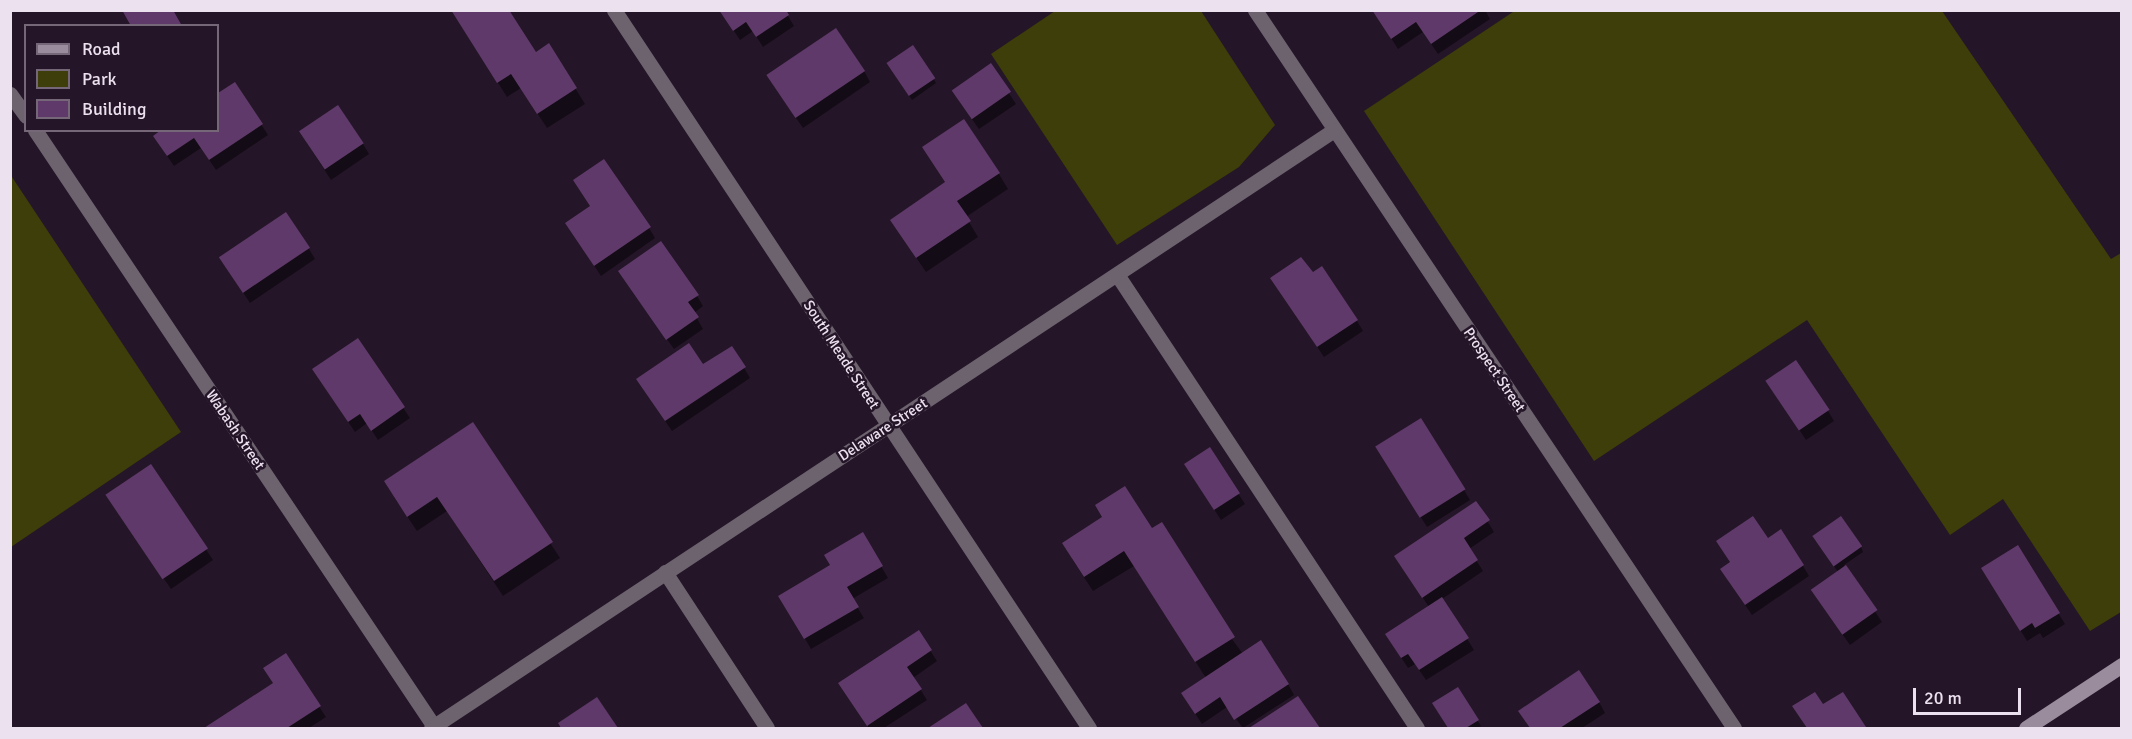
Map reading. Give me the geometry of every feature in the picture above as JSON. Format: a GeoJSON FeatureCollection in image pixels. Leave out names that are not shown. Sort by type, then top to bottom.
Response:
{"type":"FeatureCollection","features":[{"type":"Feature","properties":{"kind":"street","name":"South Meade Street"},"geometry":{"type":"LineString","coordinates":[[614,10],[1089,729]]}},
{"type":"Feature","properties":{"kind":"street","name":"Prospect Street"},"geometry":{"type":"LineString","coordinates":[[1255,10],[1734,729]]}},
{"type":"Feature","properties":{"kind":"street"},"geometry":{"type":"LineString","coordinates":[[10,94],[24,113]]}},
{"type":"Feature","properties":{"kind":"street","name":"Delaware Street"},"geometry":{"type":"LineString","coordinates":[[433,728],[665,572],[1118,276],[1334,130]]}},
{"type":"Feature","properties":{"kind":"street","name":"Wabash Street"},"geometry":{"type":"LineString","coordinates":[[36,132],[433,728]]}},
{"type":"Feature","properties":{"kind":"street"},"geometry":{"type":"LineString","coordinates":[[1118,276],[1417,729]]}},
{"type":"Feature","properties":{"kind":"street"},"geometry":{"type":"LineString","coordinates":[[665,572],[767,729]]}},
{"type":"Feature","properties":{"kind":"street"},"geometry":{"type":"LineString","coordinates":[[2026,729],[2121,665]]}},
{"type":"Feature","properties":{"kind":"green space"},"geometry":{"type":"Polygon","coordinates":[[[1516,10],[1942,11],[2111,259],[2121,253],[2121,612],[2090,631],[2003,499],[1950,535],[1807,320],[1594,461],[1364,111],[1516,10]]]}},
{"type":"Feature","properties":{"kind":"green space"},"geometry":{"type":"Polygon","coordinates":[[[1055,11],[1201,11],[1275,125],[1239,167],[1117,245],[991,54],[1055,11]]]}},
{"type":"Feature","properties":{"kind":"green space"},"geometry":{"type":"Polygon","coordinates":[[[10,174],[181,432],[11,547],[10,547],[10,174]]]}},
{"type":"Feature","properties":{"kind":"building"},"geometry":{"type":"Polygon","coordinates":[[[122,10],[173,10],[181,24],[130,24],[122,10]]]}},
{"type":"Feature","properties":{"kind":"building"},"geometry":{"type":"Polygon","coordinates":[[[451,10],[509,10],[536,52],[549,43],[577,88],[537,114],[511,74],[497,83],[451,10]]]}},
{"type":"Feature","properties":{"kind":"building"},"geometry":{"type":"Polygon","coordinates":[[[719,10],[786,10],[789,15],[756,37],[746,22],[733,31],[719,10]]]}},
{"type":"Feature","properties":{"kind":"building"},"geometry":{"type":"Polygon","coordinates":[[[1372,10],[1481,10],[1431,44],[1416,22],[1391,39],[1372,10]]]}},
{"type":"Feature","properties":{"kind":"building"},"geometry":{"type":"Polygon","coordinates":[[[836,28],[865,71],[795,118],[766,75],[836,28]]]}},
{"type":"Feature","properties":{"kind":"building"},"geometry":{"type":"Polygon","coordinates":[[[913,45],[935,78],[909,96],[886,63],[913,45]]]}},
{"type":"Feature","properties":{"kind":"building"},"geometry":{"type":"Polygon","coordinates":[[[991,63],[1011,92],[972,119],[952,91],[991,63]]]}},
{"type":"Feature","properties":{"kind":"building"},"geometry":{"type":"Polygon","coordinates":[[[235,82],[263,124],[209,160],[194,138],[167,156],[153,136],[158,132],[219,132],[219,92],[235,82]]]}},
{"type":"Feature","properties":{"kind":"building"},"geometry":{"type":"Polygon","coordinates":[[[338,105],[364,143],[325,169],[299,131],[338,105]]]}},
{"type":"Feature","properties":{"kind":"building"},"geometry":{"type":"Polygon","coordinates":[[[964,119],[1000,173],[957,201],[971,221],[916,258],[890,220],[945,182],[922,147],[964,119]]]}},
{"type":"Feature","properties":{"kind":"building"},"geometry":{"type":"Polygon","coordinates":[[[604,159],[651,227],[594,266],[565,223],[590,206],[573,180],[604,159]]]}},
{"type":"Feature","properties":{"kind":"building"},"geometry":{"type":"Polygon","coordinates":[[[286,212],[310,248],[243,293],[219,257],[286,212]]]}},
{"type":"Feature","properties":{"kind":"building"},"geometry":{"type":"Polygon","coordinates":[[[661,241],[699,295],[688,302],[699,317],[666,340],[618,271],[661,241]]]}},
{"type":"Feature","properties":{"kind":"building"},"geometry":{"type":"Polygon","coordinates":[[[1301,257],[1313,272],[1322,266],[1358,320],[1317,347],[1270,278],[1301,257]]]}},
{"type":"Feature","properties":{"kind":"building"},"geometry":{"type":"Polygon","coordinates":[[[358,338],[405,407],[371,431],[360,414],[348,422],[312,369],[358,338]]]}},
{"type":"Feature","properties":{"kind":"building"},"geometry":{"type":"Polygon","coordinates":[[[689,343],[703,364],[732,346],[746,367],[665,421],[636,379],[689,343]]]}},
{"type":"Feature","properties":{"kind":"building"},"geometry":{"type":"Polygon","coordinates":[[[1796,360],[1830,410],[1799,430],[1765,381],[1796,360]]]}},
{"type":"Feature","properties":{"kind":"building"},"geometry":{"type":"Polygon","coordinates":[[[1421,418],[1466,489],[1420,518],[1375,447],[1421,418]]]}},
{"type":"Feature","properties":{"kind":"building"},"geometry":{"type":"Polygon","coordinates":[[[473,422],[553,542],[494,581],[437,497],[407,517],[384,481],[473,422]]]}},
{"type":"Feature","properties":{"kind":"building"},"geometry":{"type":"Polygon","coordinates":[[[1210,447],[1240,493],[1214,510],[1184,464],[1210,447]]]}},
{"type":"Feature","properties":{"kind":"building"},"geometry":{"type":"Polygon","coordinates":[[[151,464],[208,549],[162,579],[105,495],[151,464]]]}},
{"type":"Feature","properties":{"kind":"building"},"geometry":{"type":"Polygon","coordinates":[[[1125,486],[1152,528],[1162,522],[1235,637],[1195,662],[1124,551],[1084,577],[1062,543],[1102,517],[1095,505],[1125,486]]]}},
{"type":"Feature","properties":{"kind":"building"},"geometry":{"type":"Polygon","coordinates":[[[1476,501],[1490,520],[1464,538],[1478,560],[1422,598],[1394,556],[1476,501]]]}},
{"type":"Feature","properties":{"kind":"building"},"geometry":{"type":"Polygon","coordinates":[[[1753,516],[1768,538],[1781,529],[1804,565],[1745,605],[1720,569],[1730,562],[1716,541],[1753,516]]]}},
{"type":"Feature","properties":{"kind":"building"},"geometry":{"type":"Polygon","coordinates":[[[1841,516],[1862,546],[1834,566],[1812,536],[1841,516]]]}},
{"type":"Feature","properties":{"kind":"building"},"geometry":{"type":"Polygon","coordinates":[[[863,532],[883,566],[847,587],[859,607],[804,639],[778,596],[830,565],[824,555],[863,532]]]}},
{"type":"Feature","properties":{"kind":"building"},"geometry":{"type":"Polygon","coordinates":[[[2018,545],[2060,613],[2035,628],[2032,623],[2020,631],[1981,568],[2018,545]]]}},
{"type":"Feature","properties":{"kind":"building"},"geometry":{"type":"Polygon","coordinates":[[[1846,565],[1878,610],[1842,635],[1811,590],[1846,565]]]}},
{"type":"Feature","properties":{"kind":"building"},"geometry":{"type":"Polygon","coordinates":[[[1442,597],[1469,638],[1419,670],[1408,654],[1401,658],[1385,634],[1442,597]]]}},
{"type":"Feature","properties":{"kind":"building"},"geometry":{"type":"Polygon","coordinates":[[[919,630],[932,650],[907,667],[922,689],[867,726],[838,683],[919,630]]]}},
{"type":"Feature","properties":{"kind":"building"},"geometry":{"type":"Polygon","coordinates":[[[1261,640],[1289,684],[1234,720],[1220,697],[1195,714],[1181,693],[1261,640]]]}},
{"type":"Feature","properties":{"kind":"building"},"geometry":{"type":"Polygon","coordinates":[[[286,653],[321,706],[287,728],[204,728],[273,683],[263,668],[286,653]]]}},
{"type":"Feature","properties":{"kind":"building"},"geometry":{"type":"Polygon","coordinates":[[[1579,670],[1600,702],[1560,728],[1530,728],[1518,711],[1579,670]]]}},
{"type":"Feature","properties":{"kind":"building"},"geometry":{"type":"Polygon","coordinates":[[[1458,687],[1479,720],[1466,728],[1448,728],[1432,703],[1458,687]]]}},
{"type":"Feature","properties":{"kind":"building"},"geometry":{"type":"Polygon","coordinates":[[[1815,692],[1823,704],[1843,692],[1866,727],[1807,728],[1792,706],[1815,692]]]}},
{"type":"Feature","properties":{"kind":"building"},"geometry":{"type":"Polygon","coordinates":[[[1298,696],[1320,728],[1249,728],[1298,696]]]}},
{"type":"Feature","properties":{"kind":"building"},"geometry":{"type":"Polygon","coordinates":[[[597,697],[618,728],[561,728],[558,723],[597,697]]]}},
{"type":"Feature","properties":{"kind":"building"},"geometry":{"type":"Polygon","coordinates":[[[966,703],[983,728],[928,728],[966,703]]]}}]}
